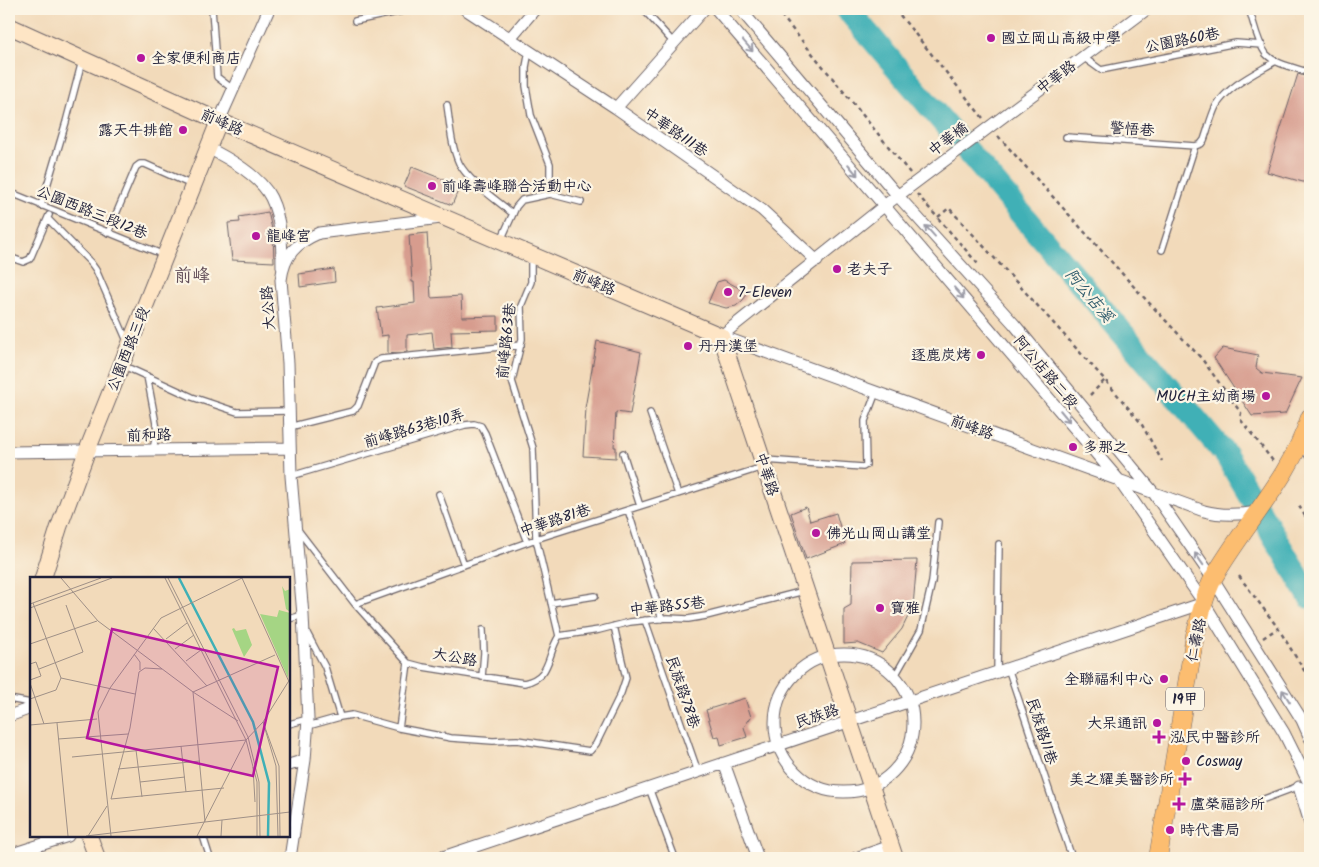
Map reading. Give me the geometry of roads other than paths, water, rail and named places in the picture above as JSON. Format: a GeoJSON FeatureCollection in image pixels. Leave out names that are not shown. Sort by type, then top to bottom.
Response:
{"type":"FeatureCollection","features":[{"type":"Feature","properties":{"kind":"main road","name":"前峰路"},"geometry":{"type":"LineString","coordinates":[[9,26],[219,121],[721,336]]}},
{"type":"Feature","properties":{"kind":"main road","name":"公園西路三段"},"geometry":{"type":"LineString","coordinates":[[43,577],[59,527],[87,452],[219,121]]}},
{"type":"Feature","properties":{"kind":"main road","name":"中華路"},"geometry":{"type":"LineString","coordinates":[[721,336],[893,852]]}},
{"type":"Feature","properties":{"kind":"main road","name":"19甲"},"geometry":{"type":"LineString","coordinates":[[1258,512],[1281,478],[1308,446],[1310,417]]}},
{"type":"Feature","properties":{"kind":"main road","name":"仁壽路"},"geometry":{"type":"LineString","coordinates":[[1158,858],[1195,635],[1204,603],[1213,579],[1258,512]]}},
{"type":"Feature","properties":{"kind":"main road"},"geometry":{"type":"LineString","coordinates":[[89,837],[97,858]]}},
{"type":"Feature","properties":{"kind":"street"},"geometry":{"type":"LineString","coordinates":[[219,121],[268,9]]}},
{"type":"Feature","properties":{"kind":"street","name":"中華路111巷"},"geometry":{"type":"LineString","coordinates":[[465,9],[616,108],[762,210],[817,261]]}},
{"type":"Feature","properties":{"kind":"street"},"geometry":{"type":"LineString","coordinates":[[510,38],[535,9]]}},
{"type":"Feature","properties":{"kind":"street"},"geometry":{"type":"LineString","coordinates":[[616,108],[704,9]]}},
{"type":"Feature","properties":{"kind":"street","name":"阿公店路二段"},"geometry":{"type":"LineString","coordinates":[[716,9],[1118,479],[1204,603],[1284,733],[1307,784],[1310,823]]}},
{"type":"Feature","properties":{"kind":"street","name":"阿公店路二段"},"geometry":{"type":"LineString","coordinates":[[740,9],[898,196],[1014,324],[1153,492],[1213,579],[1302,720],[1310,738]]}},
{"type":"Feature","properties":{"kind":"street","name":"中華路"},"geometry":{"type":"LineString","coordinates":[[990,127],[1147,9]]}},
{"type":"Feature","properties":{"kind":"street"},"geometry":{"type":"LineString","coordinates":[[799,105],[812,94]]}},
{"type":"Feature","properties":{"kind":"street","name":"中華橋"},"geometry":{"type":"LineString","coordinates":[[898,196],[990,127]]}},
{"type":"Feature","properties":{"kind":"street"},"geometry":{"type":"LineString","coordinates":[[208,148],[226,157],[258,181],[271,197],[281,238],[282,268]]}},
{"type":"Feature","properties":{"kind":"street"},"geometry":{"type":"LineString","coordinates":[[721,336],[898,196]]}},
{"type":"Feature","properties":{"kind":"street","name":"大公路"},"geometry":{"type":"LineString","coordinates":[[290,858],[305,760],[308,722],[303,621],[289,448],[288,363],[281,280],[282,268],[291,252],[304,240],[319,233],[444,218]]}},
{"type":"Feature","properties":{"kind":"street"},"geometry":{"type":"LineString","coordinates":[[999,338],[1014,324]]}},
{"type":"Feature","properties":{"kind":"street","name":"前峰路"},"geometry":{"type":"LineString","coordinates":[[721,336],[1219,515],[1240,515],[1258,512]]}},
{"type":"Feature","properties":{"kind":"street","name":"前和路"},"geometry":{"type":"LineString","coordinates":[[9,452],[289,448]]}},
{"type":"Feature","properties":{"kind":"street","name":"民族路"},"geometry":{"type":"LineString","coordinates":[[440,858],[1204,603]]}},
{"type":"Feature","properties":{"kind":"street"},"geometry":{"type":"LineString","coordinates":[[844,653],[866,656],[885,666],[895,676],[901,682],[911,701],[914,722],[911,744],[901,763],[886,779],[872,787],[845,793],[823,790],[804,780],[788,764],[778,746],[774,723],[778,702],[788,682],[803,667],[828,655],[844,653]]}},
{"type":"Feature","properties":{"kind":"street"},"geometry":{"type":"LineString","coordinates":[[9,716],[30,708]]}},
{"type":"Feature","properties":{"kind":"street"},"geometry":{"type":"LineString","coordinates":[[290,765],[305,760]]}},
{"type":"Feature","properties":{"kind":"street"},"geometry":{"type":"LineString","coordinates":[[724,763],[758,858]]}},
{"type":"Feature","properties":{"kind":"street"},"geometry":{"type":"LineString","coordinates":[[9,855],[65,837]]}},
{"type":"Feature","properties":{"kind":"street"},"geometry":{"type":"LineString","coordinates":[[856,858],[893,852]]}},
{"type":"Feature","properties":{"kind":"lane"},"geometry":{"type":"LineString","coordinates":[[212,9],[217,77],[234,90]]}},
{"type":"Feature","properties":{"kind":"lane"},"geometry":{"type":"LineString","coordinates":[[355,21],[412,9]]}},
{"type":"Feature","properties":{"kind":"lane"},"geometry":{"type":"LineString","coordinates":[[643,9],[673,42]]}},
{"type":"Feature","properties":{"kind":"lane"},"geometry":{"type":"LineString","coordinates":[[1249,9],[1267,54],[1276,61],[1310,73]]}},
{"type":"Feature","properties":{"kind":"lane","name":"公園路60巷"},"geometry":{"type":"LineString","coordinates":[[1083,57],[1101,70],[1236,42],[1262,45]]}},
{"type":"Feature","properties":{"kind":"lane"},"geometry":{"type":"LineString","coordinates":[[529,51],[526,67],[526,86],[531,115],[550,164],[550,194]]}},
{"type":"Feature","properties":{"kind":"lane"},"geometry":{"type":"LineString","coordinates":[[41,206],[66,122],[82,59]]}},
{"type":"Feature","properties":{"kind":"lane"},"geometry":{"type":"LineString","coordinates":[[1162,250],[1195,146],[1201,144],[1204,140],[1216,106],[1239,83],[1276,61]]}},
{"type":"Feature","properties":{"kind":"lane"},"geometry":{"type":"LineString","coordinates":[[447,105],[455,152],[460,164],[473,180],[513,214]]}},
{"type":"Feature","properties":{"kind":"lane","name":"警悟巷"},"geometry":{"type":"LineString","coordinates":[[1066,137],[1195,146]]}},
{"type":"Feature","properties":{"kind":"lane"},"geometry":{"type":"LineString","coordinates":[[108,232],[136,167],[140,164],[145,164],[193,186]]}},
{"type":"Feature","properties":{"kind":"lane","name":"公園西路三段12巷"},"geometry":{"type":"LineString","coordinates":[[9,192],[166,255]]}},
{"type":"Feature","properties":{"kind":"lane"},"geometry":{"type":"LineString","coordinates":[[500,242],[522,200],[550,194],[581,202]]}},
{"type":"Feature","properties":{"kind":"lane"},"geometry":{"type":"LineString","coordinates":[[9,257],[23,262],[30,259],[51,210]]}},
{"type":"Feature","properties":{"kind":"lane","name":"公園西路三段12巷"},"geometry":{"type":"LineString","coordinates":[[48,218],[96,270],[129,347]]}},
{"type":"Feature","properties":{"kind":"lane","name":"前峰路63巷"},"geometry":{"type":"LineString","coordinates":[[531,255],[531,282],[520,306],[522,339],[512,381],[533,448],[536,539],[559,636]]}},
{"type":"Feature","properties":{"kind":"lane"},"geometry":{"type":"LineString","coordinates":[[289,427],[353,411],[358,406],[375,362],[381,359],[521,345]]}},
{"type":"Feature","properties":{"kind":"lane"},"geometry":{"type":"LineString","coordinates":[[122,366],[192,397],[237,412],[288,411]]}},
{"type":"Feature","properties":{"kind":"lane"},"geometry":{"type":"LineString","coordinates":[[147,376],[158,429],[153,450]]}},
{"type":"Feature","properties":{"kind":"lane"},"geometry":{"type":"LineString","coordinates":[[764,463],[862,467],[866,465],[865,421],[876,392]]}},
{"type":"Feature","properties":{"kind":"lane"},"geometry":{"type":"LineString","coordinates":[[650,413],[678,494]]}},
{"type":"Feature","properties":{"kind":"lane","name":"前峰路63巷10弄"},"geometry":{"type":"LineString","coordinates":[[291,476],[474,424],[481,426],[527,542]]}},
{"type":"Feature","properties":{"kind":"lane"},"geometry":{"type":"LineString","coordinates":[[623,453],[640,506]]}},
{"type":"Feature","properties":{"kind":"lane","name":"中華路81巷"},"geometry":{"type":"LineString","coordinates":[[354,604],[527,542],[678,494],[764,463]]}},
{"type":"Feature","properties":{"kind":"lane"},"geometry":{"type":"LineString","coordinates":[[439,494],[464,564]]}},
{"type":"Feature","properties":{"kind":"lane"},"geometry":{"type":"LineString","coordinates":[[628,510],[662,619]]}},
{"type":"Feature","properties":{"kind":"lane"},"geometry":{"type":"LineString","coordinates":[[895,676],[921,630],[932,582],[938,522]]}},
{"type":"Feature","properties":{"kind":"lane"},"geometry":{"type":"LineString","coordinates":[[294,524],[354,604],[408,662],[398,728]]}},
{"type":"Feature","properties":{"kind":"lane","name":"民族路11巷"},"geometry":{"type":"LineString","coordinates":[[999,544],[1003,670],[1072,858]]}},
{"type":"Feature","properties":{"kind":"lane","name":"中華路55巷"},"geometry":{"type":"LineString","coordinates":[[559,636],[645,620],[688,619],[706,616],[806,590]]}},
{"type":"Feature","properties":{"kind":"lane"},"geometry":{"type":"LineString","coordinates":[[551,604],[596,596]]}},
{"type":"Feature","properties":{"kind":"lane"},"geometry":{"type":"LineString","coordinates":[[290,619],[303,621],[325,667],[340,717]]}},
{"type":"Feature","properties":{"kind":"lane","name":"民族路78巷"},"geometry":{"type":"LineString","coordinates":[[645,620],[698,772]]}},
{"type":"Feature","properties":{"kind":"lane"},"geometry":{"type":"LineString","coordinates":[[290,724],[352,715],[398,728],[451,738],[494,741],[517,740],[590,751],[596,744],[621,693],[626,678],[614,626]]}},
{"type":"Feature","properties":{"kind":"lane"},"geometry":{"type":"LineString","coordinates":[[482,677],[483,630]]}},
{"type":"Feature","properties":{"kind":"lane","name":"大公路"},"geometry":{"type":"LineString","coordinates":[[408,662],[423,667],[524,683],[539,677],[545,671],[559,636]]}},
{"type":"Feature","properties":{"kind":"lane"},"geometry":{"type":"LineString","coordinates":[[9,700],[30,703]]}},
{"type":"Feature","properties":{"kind":"lane"},"geometry":{"type":"LineString","coordinates":[[1240,808],[1307,784]]}},
{"type":"Feature","properties":{"kind":"lane"},"geometry":{"type":"LineString","coordinates":[[649,788],[675,858]]}},
{"type":"Feature","properties":{"kind":"lane"},"geometry":{"type":"LineString","coordinates":[[203,837],[210,858]]}},
{"type":"Feature","properties":{"kind":"waterway","name":"阿公店溪"},"geometry":{"type":"LineString","coordinates":[[847,9],[1226,455],[1310,597]]}},
{"type":"Feature","properties":{"kind":"place","name":"國立岡山高級中學"},"geometry":{"type":"Point","coordinates":[991,38]}},
{"type":"Feature","properties":{"kind":"place","name":"全家便利商店"},"geometry":{"type":"Point","coordinates":[141,58]}},
{"type":"Feature","properties":{"kind":"place","name":"露天牛排館"},"geometry":{"type":"Point","coordinates":[183,130]}},
{"type":"Feature","properties":{"kind":"place","name":"前峰壽峰聯合活動中心"},"geometry":{"type":"Point","coordinates":[432,186]}},
{"type":"Feature","properties":{"kind":"place","name":"龍峰宮"},"geometry":{"type":"Point","coordinates":[256,236]}},
{"type":"Feature","properties":{"kind":"place","name":"老夫子"},"geometry":{"type":"Point","coordinates":[837,269]}},
{"type":"Feature","properties":{"kind":"place","name":"7-Eleven"},"geometry":{"type":"Point","coordinates":[728,292]}},
{"type":"Feature","properties":{"kind":"place","name":"丹丹漢堡"},"geometry":{"type":"Point","coordinates":[688,346]}},
{"type":"Feature","properties":{"kind":"place","name":"逐鹿炭烤"},"geometry":{"type":"Point","coordinates":[981,355]}},
{"type":"Feature","properties":{"kind":"place","name":"MUCH主幼商場"},"geometry":{"type":"Point","coordinates":[1266,396]}},
{"type":"Feature","properties":{"kind":"place","name":"多那之"},"geometry":{"type":"Point","coordinates":[1073,447]}},
{"type":"Feature","properties":{"kind":"place","name":"佛光山岡山講堂"},"geometry":{"type":"Point","coordinates":[816,533]}},
{"type":"Feature","properties":{"kind":"place","name":"寶雅"},"geometry":{"type":"Point","coordinates":[880,608]}},
{"type":"Feature","properties":{"kind":"place","name":"全聯福利中心"},"geometry":{"type":"Point","coordinates":[1164,679]}},
{"type":"Feature","properties":{"kind":"place","name":"大呆通訊"},"geometry":{"type":"Point","coordinates":[1157,723]}},
{"type":"Feature","properties":{"kind":"place","name":"泓民中醫診所"},"geometry":{"type":"Point","coordinates":[1159,737]}},
{"type":"Feature","properties":{"kind":"place","name":"Cosway"},"geometry":{"type":"Point","coordinates":[1186,761]}},
{"type":"Feature","properties":{"kind":"place","name":"美之耀美醫診所"},"geometry":{"type":"Point","coordinates":[1185,779]}},
{"type":"Feature","properties":{"kind":"place","name":"盧榮福診所"},"geometry":{"type":"Point","coordinates":[1179,804]}},
{"type":"Feature","properties":{"kind":"place","name":"時代書局"},"geometry":{"type":"Point","coordinates":[1170,830]}},
{"type":"Feature","properties":{"kind":"district","name":"前峰"},"geometry":{"type":"Point","coordinates":[192,275]}}]}
